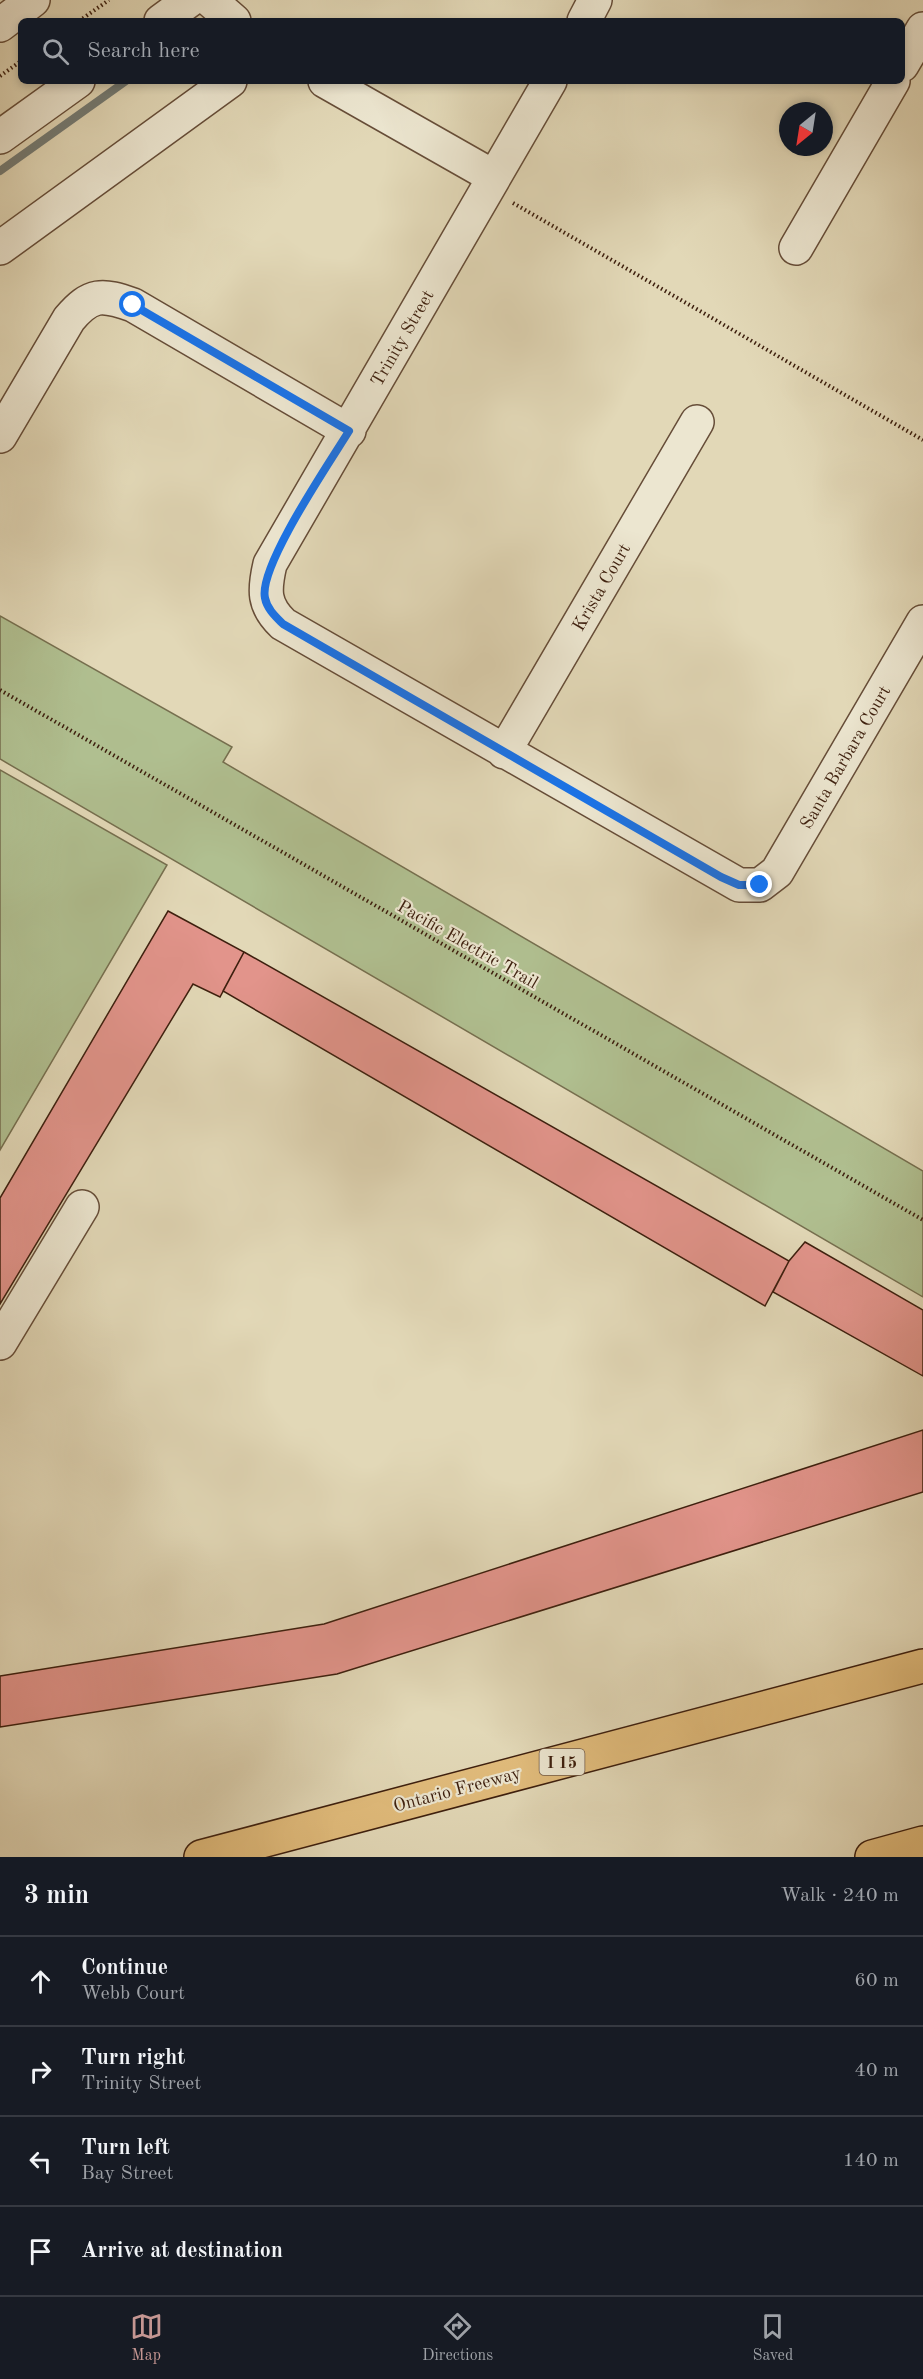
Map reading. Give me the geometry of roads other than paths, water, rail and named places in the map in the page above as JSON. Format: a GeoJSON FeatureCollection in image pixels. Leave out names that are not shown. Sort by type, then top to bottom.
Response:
{"type":"FeatureCollection","features":[{"type":"Feature","properties":{"kind":"highway","name":"Ontario Freeway"},"geometry":{"type":"LineString","coordinates":[[201,1857],[923,1666]]}},
{"type":"Feature","properties":{"kind":"highway"},"geometry":{"type":"LineString","coordinates":[[872,1857],[923,1843]]}},
{"type":"Feature","properties":{"kind":"street"},"geometry":{"type":"LineString","coordinates":[[0,25],[33,0]]}},
{"type":"Feature","properties":{"kind":"street"},"geometry":{"type":"LineString","coordinates":[[165,18],[190,0]]}},
{"type":"Feature","properties":{"kind":"street"},"geometry":{"type":"LineString","coordinates":[[210,0],[231,18]]}},
{"type":"Feature","properties":{"kind":"street"},"geometry":{"type":"LineString","coordinates":[[586,18],[595,0]]}},
{"type":"Feature","properties":{"kind":"street"},"geometry":{"type":"LineString","coordinates":[[905,60],[923,29]]}},
{"type":"Feature","properties":{"kind":"street"},"geometry":{"type":"LineString","coordinates":[[0,137],[74,84]]}},
{"type":"Feature","properties":{"kind":"street"},"geometry":{"type":"LineString","coordinates":[[0,248],[226,84]]}},
{"type":"Feature","properties":{"kind":"street"},"geometry":{"type":"LineString","coordinates":[[330,84],[503,190]]}},
{"type":"Feature","properties":{"kind":"street","name":"Trinity Street"},"geometry":{"type":"LineString","coordinates":[[504,752],[283,624],[272,613],[265,598],[270,564],[349,431],[503,190],[549,84]]}},
{"type":"Feature","properties":{"kind":"street"},"geometry":{"type":"LineString","coordinates":[[796,248],[891,84]]}},
{"type":"Feature","properties":{"kind":"street"},"geometry":{"type":"LineString","coordinates":[[0,436],[69,319],[82,304],[98,296],[133,305],[349,431]]}},
{"type":"Feature","properties":{"kind":"street","name":"Krista Court"},"geometry":{"type":"LineString","coordinates":[[504,752],[697,422]]}},
{"type":"Feature","properties":{"kind":"street","name":"Santa Barbara Court"},"geometry":{"type":"LineString","coordinates":[[504,752],[721,877],[739,885],[760,885],[777,872],[789,855],[923,622]]}},
{"type":"Feature","properties":{"kind":"street"},"geometry":{"type":"LineString","coordinates":[[0,1343],[82,1207]]}},
{"type":"Feature","properties":{"kind":"waterway"},"geometry":{"type":"LineString","coordinates":[[0,171],[122,84]]}}]}
